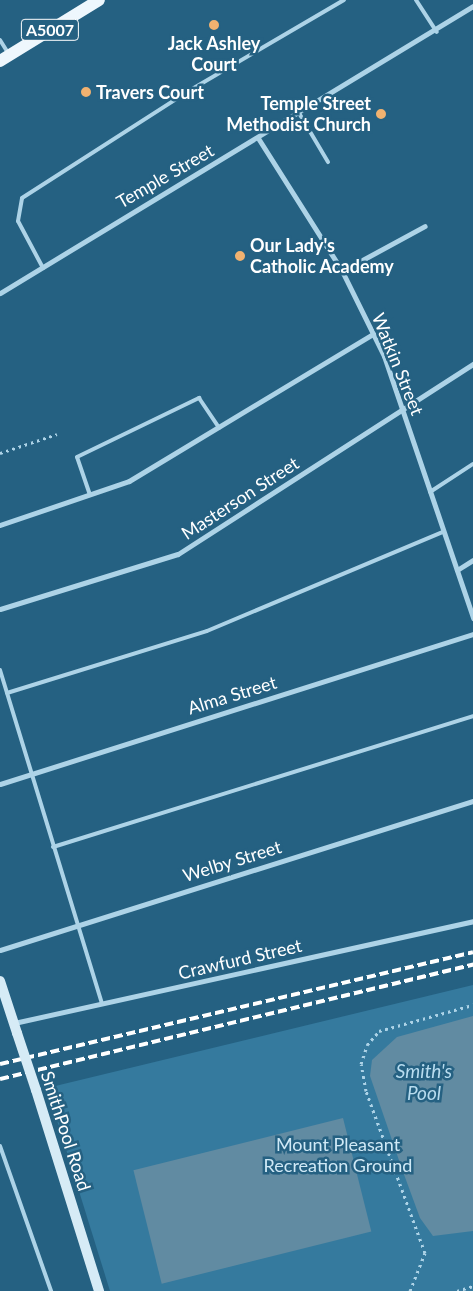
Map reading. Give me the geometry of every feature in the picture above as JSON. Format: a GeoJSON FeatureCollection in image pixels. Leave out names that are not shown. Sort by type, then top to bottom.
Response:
{"type":"FeatureCollection","features":[{"type":"Feature","properties":{"kind":"main road","name":"A5007"},"geometry":{"type":"LineString","coordinates":[[4,58],[99,0]]}},
{"type":"Feature","properties":{"kind":"street","name":"Temple Street"},"geometry":{"type":"LineString","coordinates":[[0,293],[43,268],[132,210],[437,32],[473,6]]}},
{"type":"Feature","properties":{"kind":"street","name":"Watkin Street"},"geometry":{"type":"LineString","coordinates":[[258,138],[342,272],[373,334],[402,409],[473,618]]}},
{"type":"Feature","properties":{"kind":"street"},"geometry":{"type":"LineString","coordinates":[[342,272],[425,226]]}},
{"type":"Feature","properties":{"kind":"street"},"geometry":{"type":"LineString","coordinates":[[0,525],[129,481],[220,428],[373,334]]}},
{"type":"Feature","properties":{"kind":"street","name":"Masterson Street"},"geometry":{"type":"LineString","coordinates":[[0,608],[178,554],[473,364]]}},
{"type":"Feature","properties":{"kind":"street"},"geometry":{"type":"LineString","coordinates":[[457,570],[473,560]]}},
{"type":"Feature","properties":{"kind":"street","name":"Alma Street"},"geometry":{"type":"LineString","coordinates":[[0,784],[31,772],[473,634]]}},
{"type":"Feature","properties":{"kind":"street","name":"Welby Street"},"geometry":{"type":"LineString","coordinates":[[0,950],[77,922],[473,801]]}},
{"type":"Feature","properties":{"kind":"street","name":"Crawfurd Street"},"geometry":{"type":"LineString","coordinates":[[15,1028],[102,1004],[473,921]]}},
{"type":"Feature","properties":{"kind":"street","name":"SmithPool Road"},"geometry":{"type":"LineString","coordinates":[[0,981],[99,1291]]}},
{"type":"Feature","properties":{"kind":"lane"},"geometry":{"type":"LineString","coordinates":[[43,268],[18,221],[22,198],[178,97],[344,0]]}},
{"type":"Feature","properties":{"kind":"lane"},"geometry":{"type":"LineString","coordinates":[[416,0],[437,32]]}},
{"type":"Feature","properties":{"kind":"lane"},"geometry":{"type":"LineString","coordinates":[[0,40],[4,58]]}},
{"type":"Feature","properties":{"kind":"lane"},"geometry":{"type":"LineString","coordinates":[[299,113],[328,162]]}},
{"type":"Feature","properties":{"kind":"lane"},"geometry":{"type":"LineString","coordinates":[[90,495],[78,458],[199,398],[220,428]]}},
{"type":"Feature","properties":{"kind":"lane"},"geometry":{"type":"LineString","coordinates":[[430,492],[473,464]]}},
{"type":"Feature","properties":{"kind":"lane"},"geometry":{"type":"LineString","coordinates":[[7,694],[207,631],[444,532]]}},
{"type":"Feature","properties":{"kind":"lane"},"geometry":{"type":"LineString","coordinates":[[0,670],[102,1004]]}},
{"type":"Feature","properties":{"kind":"lane"},"geometry":{"type":"LineString","coordinates":[[53,846],[473,716]]}},
{"type":"Feature","properties":{"kind":"lane"},"geometry":{"type":"LineString","coordinates":[[0,1146],[51,1291]]}},
{"type":"Feature","properties":{"kind":"path"},"geometry":{"type":"LineString","coordinates":[[0,453],[56,434]]}},
{"type":"Feature","properties":{"kind":"path"},"geometry":{"type":"LineString","coordinates":[[410,1291],[425,1253],[366,1091],[361,1064],[367,1045],[379,1031],[473,1005]]}},
{"type":"Feature","properties":{"kind":"path"},"geometry":{"type":"LineString","coordinates":[[457,1291],[473,1286]]}},
{"type":"Feature","properties":{"kind":"green space","name":"Mount Pleasant Recreation Ground"},"geometry":{"type":"Polygon","coordinates":[[[473,985],[473,1291],[110,1291],[47,1088],[473,985]]]}},
{"type":"Feature","properties":{"kind":"water","name":"Smith's Pool"},"geometry":{"type":"Polygon","coordinates":[[[473,1016],[473,1231],[433,1236],[420,1218],[402,1169],[370,1076],[372,1060],[397,1037],[473,1016]]]}},
{"type":"Feature","properties":{"kind":"water"},"geometry":{"type":"Polygon","coordinates":[[[343,1118],[371,1232],[162,1284],[133,1170],[343,1118]]]}},
{"type":"Feature","properties":{"kind":"railway"},"geometry":{"type":"LineString","coordinates":[[0,1064],[473,952]]}},
{"type":"Feature","properties":{"kind":"railway"},"geometry":{"type":"LineString","coordinates":[[0,1079],[473,965]]}},
{"type":"Feature","properties":{"kind":"place","name":"Jack Ashley Court"},"geometry":{"type":"Point","coordinates":[214,25]}},
{"type":"Feature","properties":{"kind":"place","name":"Travers Court"},"geometry":{"type":"Point","coordinates":[86,92]}},
{"type":"Feature","properties":{"kind":"place","name":"Temple Street Methodist Church"},"geometry":{"type":"Point","coordinates":[381,114]}},
{"type":"Feature","properties":{"kind":"place","name":"Our Lady's Catholic Academy"},"geometry":{"type":"Point","coordinates":[240,256]}}]}
